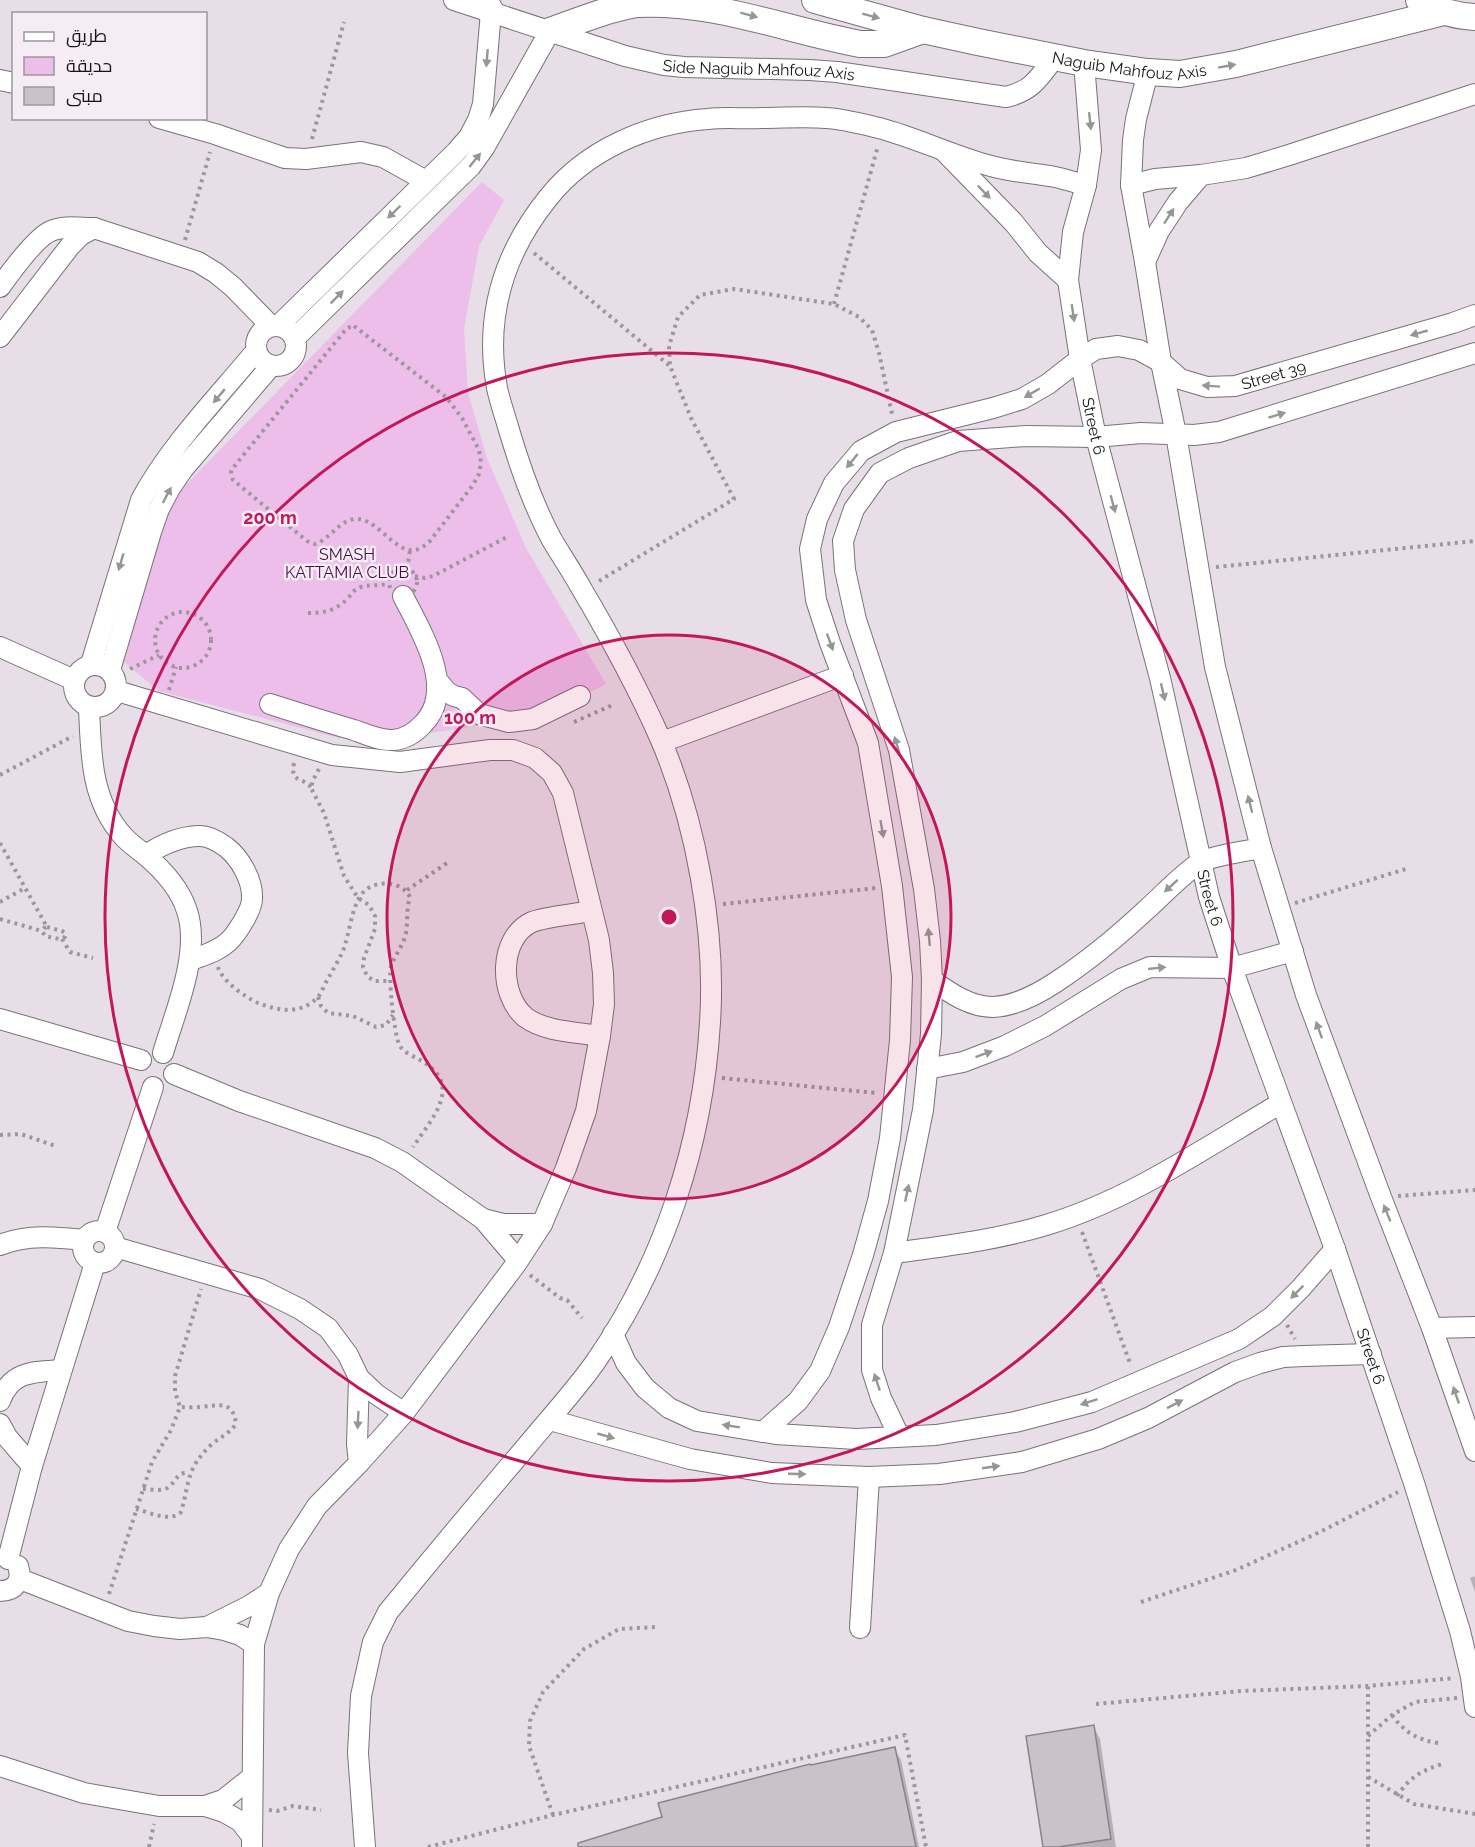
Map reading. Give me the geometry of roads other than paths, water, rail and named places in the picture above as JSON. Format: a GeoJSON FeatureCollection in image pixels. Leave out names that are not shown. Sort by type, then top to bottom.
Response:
{"type":"FeatureCollection","features":[{"type":"Feature","properties":{"kind":"main road","name":"Naguib Mahfouz Axis"},"geometry":{"type":"LineString","coordinates":[[814,0],[923,30],[1054,58],[1148,72],[1180,74],[1236,64],[1444,12]]}},
{"type":"Feature","properties":{"kind":"main road"},"geometry":{"type":"LineString","coordinates":[[1419,0],[1444,12],[1475,17]]}},
{"type":"Feature","properties":{"kind":"main road"},"geometry":{"type":"LineString","coordinates":[[550,31],[618,8],[636,4],[674,2],[711,5],[860,44],[884,44],[923,30]]}},
{"type":"Feature","properties":{"kind":"street","name":"Side Naguib Mahfouz Axis"},"geometry":{"type":"LineString","coordinates":[[454,0],[488,6],[550,31],[625,56],[664,65],[705,69],[837,72],[994,97],[1018,94],[1029,88],[1054,58]]}},
{"type":"Feature","properties":{"kind":"street"},"geometry":{"type":"LineString","coordinates":[[0,287],[31,248],[50,231],[69,227],[94,228],[181,255],[216,273],[275,326],[285,328],[296,338],[297,346],[291,360],[285,364],[278,367],[271,366],[259,358],[256,343],[259,335],[265,329],[275,326],[469,137],[483,104],[488,6]]}},
{"type":"Feature","properties":{"kind":"street"},"geometry":{"type":"LineString","coordinates":[[296,338],[471,166],[484,148],[550,31]]}},
{"type":"Feature","properties":{"kind":"street","name":"Street 6"},"geometry":{"type":"LineString","coordinates":[[1084,63],[1091,150],[1086,185],[1073,232],[1068,279],[1095,436],[1160,678],[1209,897],[1232,968],[1335,1249],[1414,1484],[1460,1631],[1471,1677],[1474,1702]]}},
{"type":"Feature","properties":{"kind":"street"},"geometry":{"type":"LineString","coordinates":[[1148,72],[1136,119],[1131,185],[1215,667],[1261,848],[1306,995],[1381,1197],[1432,1328],[1470,1417],[1475,1450]]}},
{"type":"Feature","properties":{"kind":"street"},"geometry":{"type":"LineString","coordinates":[[1131,185],[1178,176],[1246,168],[1475,94]]}},
{"type":"Feature","properties":{"kind":"street"},"geometry":{"type":"LineString","coordinates":[[365,1847],[358,1753],[361,1696],[373,1642],[388,1612],[550,1420],[594,1364],[636,1295],[656,1252],[681,1185],[696,1127],[705,1076],[711,1019],[711,963],[698,864],[677,782],[644,702],[550,536],[519,465],[498,391],[492,348],[496,305],[508,264],[527,225],[554,190],[587,162],[624,140],[665,125],[708,119],[829,118],[883,129],[986,165],[1086,185]]}},
{"type":"Feature","properties":{"kind":"street"},"geometry":{"type":"LineString","coordinates":[[166,120],[285,158],[306,159],[361,152],[383,157],[426,181]]}},
{"type":"Feature","properties":{"kind":"street"},"geometry":{"type":"LineString","coordinates":[[943,150],[1014,224],[1038,253],[1068,279]]}},
{"type":"Feature","properties":{"kind":"street"},"geometry":{"type":"LineString","coordinates":[[1145,262],[1159,231],[1178,202],[1201,175]]}},
{"type":"Feature","properties":{"kind":"street"},"geometry":{"type":"LineString","coordinates":[[0,338],[70,246],[94,228]]}},
{"type":"Feature","properties":{"kind":"street","name":"Street 39"},"geometry":{"type":"LineString","coordinates":[[763,1432],[798,1401],[820,1371],[839,1327],[878,1201],[890,1138],[900,1040],[902,977],[892,886],[868,743],[816,600],[810,549],[818,519],[834,483],[861,451],[896,432],[1022,399],[1048,384],[1080,359],[1096,350],[1118,346],[1139,350],[1161,362],[1180,379],[1207,387],[1235,387],[1475,315]]}},
{"type":"Feature","properties":{"kind":"street"},"geometry":{"type":"LineString","coordinates":[[1453,323],[1475,345]]}},
{"type":"Feature","properties":{"kind":"street"},"geometry":{"type":"LineString","coordinates":[[256,351],[153,476],[141,500],[91,664],[78,673],[74,680],[76,696],[89,707],[98,707],[112,699],[114,679],[151,532],[170,488],[183,469],[271,366]]}},
{"type":"Feature","properties":{"kind":"street"},"geometry":{"type":"LineString","coordinates":[[899,1436],[881,1398],[872,1370],[872,1325],[894,1253],[923,1110],[931,1034],[932,980],[924,889],[901,762],[856,620],[844,570],[843,541],[854,509],[880,473],[909,458],[958,441],[1026,436],[1095,436],[1140,433],[1194,435],[1228,430],[1475,353]]}},
{"type":"Feature","properties":{"kind":"street"},"geometry":{"type":"LineString","coordinates":[[270,704],[392,741],[414,734],[430,717],[436,699],[437,680],[434,661],[396,589]]}},
{"type":"Feature","properties":{"kind":"street"},"geometry":{"type":"LineString","coordinates":[[0,647],[74,680]]}},
{"type":"Feature","properties":{"kind":"street"},"geometry":{"type":"LineString","coordinates":[[91,664],[105,666],[114,679],[332,755],[399,762],[490,750],[513,750],[535,758],[552,773],[563,793],[599,940],[604,1004],[586,1111],[566,1168],[542,1224],[517,1262],[404,1413],[317,1506],[289,1549],[269,1593],[254,1644],[252,1841]]}},
{"type":"Feature","properties":{"kind":"street"},"geometry":{"type":"LineString","coordinates":[[662,742],[843,675]]}},
{"type":"Feature","properties":{"kind":"street"},"geometry":{"type":"LineString","coordinates":[[437,680],[447,692],[462,698],[479,714],[509,722],[533,719],[580,696]]}},
{"type":"Feature","properties":{"kind":"street"},"geometry":{"type":"LineString","coordinates":[[89,707],[91,757],[96,786],[107,813],[123,836],[146,855],[179,890],[188,912],[190,960],[163,1053]]}},
{"type":"Feature","properties":{"kind":"street"},"geometry":{"type":"LineString","coordinates":[[369,760],[370,735]]}},
{"type":"Feature","properties":{"kind":"street"},"geometry":{"type":"LineString","coordinates":[[146,855],[173,841],[198,836],[216,840],[235,854],[248,874],[252,900],[243,922],[229,941],[214,952],[190,960]]}},
{"type":"Feature","properties":{"kind":"street"},"geometry":{"type":"LineString","coordinates":[[932,980],[952,994],[973,1003],[992,1007],[1011,1005],[1043,991],[1085,962],[1202,861],[1261,848]]}},
{"type":"Feature","properties":{"kind":"street"},"geometry":{"type":"LineString","coordinates":[[591,911],[532,922],[514,937],[507,956],[507,982],[513,1005],[526,1018],[547,1028],[600,1036]]}},
{"type":"Feature","properties":{"kind":"street"},"geometry":{"type":"LineString","coordinates":[[927,1069],[963,1062],[1005,1046],[1045,1026],[1121,979],[1150,968],[1181,966],[1232,968],[1293,951]]}},
{"type":"Feature","properties":{"kind":"street"},"geometry":{"type":"LineString","coordinates":[[0,1019],[141,1060]]}},
{"type":"Feature","properties":{"kind":"street"},"geometry":{"type":"LineString","coordinates":[[163,1053],[174,1065],[174,1074],[162,1087],[153,1087],[145,1083],[138,1068],[141,1060],[147,1054],[163,1053]]}},
{"type":"Feature","properties":{"kind":"street"},"geometry":{"type":"LineString","coordinates":[[174,1074],[239,1101],[375,1148],[402,1162],[483,1220],[517,1262]]}},
{"type":"Feature","properties":{"kind":"street"},"geometry":{"type":"LineString","coordinates":[[153,1087],[110,1240],[113,1254],[109,1260],[102,1263],[88,1260],[82,1247],[84,1240],[93,1232],[110,1240],[205,1274],[260,1289],[300,1309],[328,1328],[348,1355],[359,1378],[376,1394],[404,1413]]}},
{"type":"Feature","properties":{"kind":"street"},"geometry":{"type":"LineString","coordinates":[[894,1253],[994,1239],[1075,1215],[1148,1181],[1281,1103]]}},
{"type":"Feature","properties":{"kind":"street"},"geometry":{"type":"LineString","coordinates":[[483,1220],[502,1224],[542,1224]]}},
{"type":"Feature","properties":{"kind":"street"},"geometry":{"type":"LineString","coordinates":[[0,1245],[10,1241],[43,1236],[84,1240]]}},
{"type":"Feature","properties":{"kind":"street"},"geometry":{"type":"LineString","coordinates":[[614,1334],[626,1363],[645,1388],[669,1408],[697,1421],[776,1434],[856,1439],[936,1435],[1015,1422],[1092,1402],[1239,1339],[1279,1310],[1335,1249]]}},
{"type":"Feature","properties":{"kind":"street"},"geometry":{"type":"LineString","coordinates":[[0,1591],[12,1589],[20,1579],[18,1567],[14,1562],[4,1559],[95,1263]]}},
{"type":"Feature","properties":{"kind":"street"},"geometry":{"type":"LineString","coordinates":[[1432,1328],[1475,1327]]}},
{"type":"Feature","properties":{"kind":"street"},"geometry":{"type":"LineString","coordinates":[[550,1420],[690,1459],[772,1473],[869,1477],[939,1474],[1022,1462],[1098,1439],[1148,1418],[1235,1372],[1272,1360],[1304,1356],[1371,1354]]}},
{"type":"Feature","properties":{"kind":"street"},"geometry":{"type":"LineString","coordinates":[[0,1401],[4,1390],[16,1378],[32,1372],[61,1370]]}},
{"type":"Feature","properties":{"kind":"street"},"geometry":{"type":"LineString","coordinates":[[359,1378],[357,1444],[359,1463]]}},
{"type":"Feature","properties":{"kind":"street"},"geometry":{"type":"LineString","coordinates":[[0,1424],[7,1437],[32,1466]]}},
{"type":"Feature","properties":{"kind":"street"},"geometry":{"type":"LineString","coordinates":[[860,1628],[869,1477]]}},
{"type":"Feature","properties":{"kind":"street"},"geometry":{"type":"LineString","coordinates":[[20,1579],[128,1621],[180,1629],[207,1627],[232,1632],[254,1644]]}},
{"type":"Feature","properties":{"kind":"street"},"geometry":{"type":"LineString","coordinates":[[207,1627],[269,1593]]}},
{"type":"Feature","properties":{"kind":"street"},"geometry":{"type":"LineString","coordinates":[[0,1766],[84,1793],[159,1806],[205,1806],[224,1812],[240,1821],[252,1841]]}},
{"type":"Feature","properties":{"kind":"street"},"geometry":{"type":"LineString","coordinates":[[205,1806],[223,1800],[252,1776]]}},
{"type":"Feature","properties":{"kind":"park label","name":"SMASH KATTAMIA CLUB"},"geometry":{"type":"Point","coordinates":[347,563]}}]}
